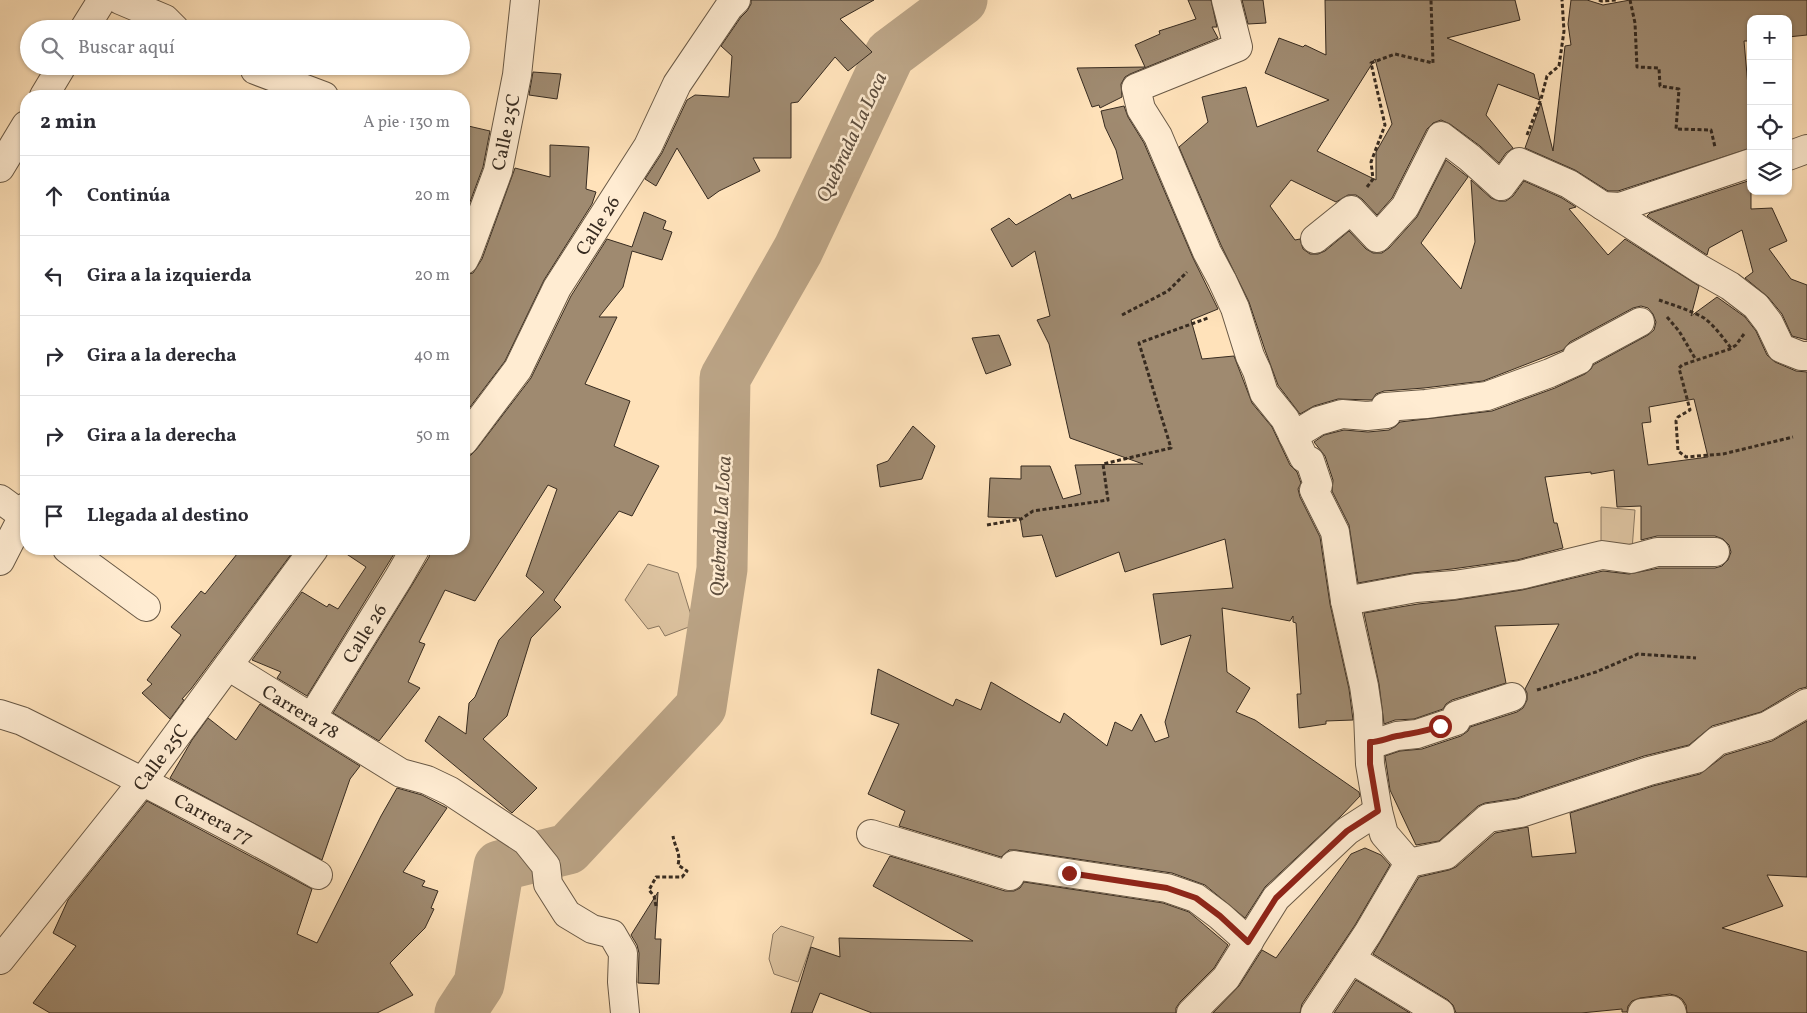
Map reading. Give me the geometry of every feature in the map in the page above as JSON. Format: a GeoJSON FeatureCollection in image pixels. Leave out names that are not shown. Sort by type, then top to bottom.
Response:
{"type":"FeatureCollection","features":[{"type":"Feature","properties":{"kind":"street"},"geometry":{"type":"LineString","coordinates":[[90,20],[102,0]]}},
{"type":"Feature","properties":{"kind":"street"},"geometry":{"type":"LineString","coordinates":[[120,0],[171,16]]}},
{"type":"Feature","properties":{"kind":"street","name":"Calle 25C"},"geometry":{"type":"LineString","coordinates":[[470,247],[498,171],[517,75],[525,0]]}},
{"type":"Feature","properties":{"kind":"street"},"geometry":{"type":"LineString","coordinates":[[1226,0],[1238,47],[1136,88],[1141,109],[1158,136],[1207,252],[1235,308],[1264,393],[1285,419],[1304,458],[1310,460],[1318,485],[1314,490],[1335,532],[1345,601],[1364,686],[1370,742],[1370,764],[1378,811],[1384,834],[1408,862]]}},
{"type":"Feature","properties":{"kind":"street","name":"Calle 26"},"geometry":{"type":"LineString","coordinates":[[470,432],[518,369],[557,288],[648,146],[677,84],[733,3]]}},
{"type":"Feature","properties":{"kind":"street"},"geometry":{"type":"LineString","coordinates":[[48,90],[57,75]]}},
{"type":"Feature","properties":{"kind":"street"},"geometry":{"type":"LineString","coordinates":[[268,75],[308,90]]}},
{"type":"Feature","properties":{"kind":"street"},"geometry":{"type":"LineString","coordinates":[[0,168],[20,135]]}},
{"type":"Feature","properties":{"kind":"street"},"geometry":{"type":"LineString","coordinates":[[1315,239],[1351,210],[1377,238],[1405,207],[1441,136],[1470,158],[1500,186],[1519,162],[1569,184],[1691,264],[1730,286],[1760,311],[1769,323],[1781,348],[1801,356],[1807,356]]}},
{"type":"Feature","properties":{"kind":"street"},"geometry":{"type":"LineString","coordinates":[[1792,155],[1807,149]]}},
{"type":"Feature","properties":{"kind":"street"},"geometry":{"type":"LineString","coordinates":[[1603,206],[1620,207],[1747,164]]}},
{"type":"Feature","properties":{"kind":"street"},"geometry":{"type":"LineString","coordinates":[[1293,436],[1318,421],[1342,414],[1367,416],[1388,414],[1385,407],[1487,396],[1550,373],[1579,360],[1577,356],[1654,314]]}},
{"type":"Feature","properties":{"kind":"street"},"geometry":{"type":"LineString","coordinates":[[0,499],[20,511]]}},
{"type":"Feature","properties":{"kind":"street"},"geometry":{"type":"LineString","coordinates":[[0,561],[20,523]]}},
{"type":"Feature","properties":{"kind":"street"},"geometry":{"type":"LineString","coordinates":[[1345,601],[1416,588],[1520,574],[1602,555],[1631,559],[1658,552],[1715,552]]}},
{"type":"Feature","properties":{"kind":"street"},"geometry":{"type":"LineString","coordinates":[[75,555],[146,607]]}},
{"type":"Feature","properties":{"kind":"street","name":"Calle 25C"},"geometry":{"type":"LineString","coordinates":[[0,960],[143,781],[310,555]]}},
{"type":"Feature","properties":{"kind":"street","name":"Calle 26"},"geometry":{"type":"LineString","coordinates":[[312,717],[400,578],[412,555]]}},
{"type":"Feature","properties":{"kind":"street","name":"Carrera 78"},"geometry":{"type":"LineString","coordinates":[[228,666],[400,773],[427,780],[450,791],[526,841],[546,866],[548,884],[567,914],[592,929],[612,934],[623,953],[622,982],[625,1013]]}},
{"type":"Feature","properties":{"kind":"street"},"geometry":{"type":"LineString","coordinates":[[1370,742],[1379,742],[1396,736],[1429,731],[1456,721],[1457,714],[1512,697]]}},
{"type":"Feature","properties":{"kind":"street"},"geometry":{"type":"LineString","coordinates":[[1408,862],[1446,855],[1488,818],[1521,813],[1640,774],[1696,759],[1717,741],[1767,726],[1807,703]]}},
{"type":"Feature","properties":{"kind":"street","name":"Carrera 77"},"geometry":{"type":"LineString","coordinates":[[0,714],[22,721],[143,781],[318,874]]}},
{"type":"Feature","properties":{"kind":"street"},"geometry":{"type":"LineString","coordinates":[[1191,1013],[1226,978],[1276,898],[1347,831],[1378,811]]}},
{"type":"Feature","properties":{"kind":"street"},"geometry":{"type":"LineString","coordinates":[[870,834],[1010,876],[1014,865],[1167,888],[1196,898],[1220,916],[1248,942]]}},
{"type":"Feature","properties":{"kind":"street"},"geometry":{"type":"LineString","coordinates":[[1315,1013],[1368,933],[1408,862]]}},
{"type":"Feature","properties":{"kind":"street"},"geometry":{"type":"LineString","coordinates":[[1351,959],[1440,1013]]}},
{"type":"Feature","properties":{"kind":"street"},"geometry":{"type":"LineString","coordinates":[[1642,1013],[1671,1010],[1672,1013]]}},
{"type":"Feature","properties":{"kind":"path"},"geometry":{"type":"LineString","coordinates":[[1371,162],[1385,125],[1371,64],[1395,54],[1434,62],[1431,0]]}},
{"type":"Feature","properties":{"kind":"path"},"geometry":{"type":"LineString","coordinates":[[1519,162],[1547,76],[1559,66],[1564,31],[1562,0]]}},
{"type":"Feature","properties":{"kind":"path"},"geometry":{"type":"LineString","coordinates":[[1599,0],[1616,0]]}},
{"type":"Feature","properties":{"kind":"path"},"geometry":{"type":"LineString","coordinates":[[1630,0],[1635,23],[1637,67],[1659,68],[1660,86],[1679,89],[1676,129],[1711,130],[1720,172]]}},
{"type":"Feature","properties":{"kind":"path"},"geometry":{"type":"LineString","coordinates":[[1122,315],[1168,291],[1207,252]]}},
{"type":"Feature","properties":{"kind":"path"},"geometry":{"type":"LineString","coordinates":[[1696,360],[1679,331],[1654,314],[1656,299],[1704,318],[1716,329],[1731,348]]}},
{"type":"Feature","properties":{"kind":"path"},"geometry":{"type":"LineString","coordinates":[[987,525],[1021,519],[1033,511],[1108,500],[1103,464],[1171,448],[1139,344],[1235,308]]}},
{"type":"Feature","properties":{"kind":"path"},"geometry":{"type":"LineString","coordinates":[[1760,311],[1736,345],[1679,368],[1690,410],[1678,416],[1676,421],[1678,451],[1686,456],[1723,454],[1793,437]]}},
{"type":"Feature","properties":{"kind":"path"},"geometry":{"type":"LineString","coordinates":[[1512,697],[1596,672],[1638,654],[1696,658]]}},
{"type":"Feature","properties":{"kind":"path"},"geometry":{"type":"LineString","coordinates":[[656,906],[654,896],[649,890],[656,877],[682,877],[687,871],[678,865],[680,856],[673,836]]}},
{"type":"Feature","properties":{"kind":"shaded area"},"geometry":{"type":"Polygon","coordinates":[[[1601,507],[1635,510],[1632,550],[1601,548],[1601,507]]]}},
{"type":"Feature","properties":{"kind":"shaded area"},"geometry":{"type":"Polygon","coordinates":[[[648,564],[678,573],[694,625],[665,636],[659,626],[648,629],[625,600],[648,564]]]}},
{"type":"Feature","properties":{"kind":"shaded area"},"geometry":{"type":"Polygon","coordinates":[[[781,926],[814,937],[798,982],[774,974],[769,959],[773,934],[781,926]]]}},
{"type":"Feature","properties":{"kind":"building"},"geometry":{"type":"Polygon","coordinates":[[[751,0],[874,0],[840,19],[872,52],[848,71],[835,57],[798,102],[791,103],[791,158],[753,158],[760,171],[719,191],[708,199],[677,148],[656,186],[645,179],[662,153],[687,100],[695,95],[729,97],[732,56],[721,46],[747,11],[751,0]]]}},
{"type":"Feature","properties":{"kind":"building"},"geometry":{"type":"Polygon","coordinates":[[[1188,0],[1211,0],[1217,27],[1212,27],[1218,38],[1130,74],[1125,77],[1121,84],[1122,97],[1100,108],[1099,105],[1092,107],[1077,68],[1145,67],[1135,45],[1160,34],[1159,31],[1196,19],[1188,0]]]}},
{"type":"Feature","properties":{"kind":"building"},"geometry":{"type":"Polygon","coordinates":[[[1242,0],[1263,0],[1266,23],[1248,24],[1242,0]]]}},
{"type":"Feature","properties":{"kind":"building"},"geometry":{"type":"Polygon","coordinates":[[[1325,0],[1515,0],[1520,20],[1447,38],[1534,74],[1540,100],[1498,84],[1486,115],[1513,148],[1506,153],[1499,163],[1450,124],[1441,120],[1433,123],[1427,129],[1392,198],[1377,215],[1356,195],[1348,195],[1336,202],[1291,180],[1270,206],[1295,240],[1300,239],[1303,249],[1310,254],[1318,254],[1325,251],[1349,231],[1366,249],[1373,253],[1382,253],[1389,248],[1417,217],[1446,160],[1468,177],[1421,243],[1461,289],[1475,242],[1471,180],[1491,198],[1499,201],[1506,201],[1513,196],[1524,181],[1562,198],[1576,207],[1569,209],[1608,255],[1625,239],[1699,286],[1691,316],[1717,297],[1745,317],[1756,331],[1767,355],[1775,362],[1796,371],[1807,372],[1807,687],[1799,689],[1761,712],[1712,726],[1689,745],[1644,756],[1517,798],[1485,803],[1478,806],[1439,841],[1416,845],[1390,790],[1385,756],[1400,751],[1422,749],[1461,736],[1470,727],[1517,712],[1523,708],[1527,700],[1525,689],[1559,624],[1495,626],[1506,683],[1452,700],[1443,709],[1414,719],[1395,720],[1384,724],[1379,684],[1364,613],[1522,590],[1603,571],[1629,574],[1659,568],[1715,568],[1722,566],[1728,560],[1731,552],[1729,545],[1723,539],[1715,536],[1657,536],[1641,540],[1641,506],[1617,507],[1614,470],[1591,474],[1591,472],[1545,477],[1554,523],[1557,523],[1563,548],[1517,560],[1413,573],[1358,583],[1349,525],[1332,491],[1333,480],[1325,456],[1314,442],[1324,435],[1344,430],[1368,432],[1389,430],[1400,422],[1492,411],[1555,388],[1585,374],[1593,365],[1648,335],[1654,330],[1656,322],[1648,308],[1641,306],[1633,308],[1570,342],[1563,350],[1483,381],[1384,391],[1376,394],[1372,400],[1338,399],[1314,406],[1300,414],[1278,385],[1249,302],[1221,245],[1179,147],[1208,122],[1202,97],[1246,87],[1257,127],[1329,100],[1265,73],[1279,38],[1303,47],[1305,45],[1326,55],[1325,0]],[[1375,59],[1317,151],[1376,180],[1376,152],[1392,124],[1375,59]],[[1694,399],[1649,407],[1651,422],[1642,423],[1648,465],[1708,457],[1694,399]]]}},
{"type":"Feature","properties":{"kind":"building"},"geometry":{"type":"Polygon","coordinates":[[[1571,0],[1587,0],[1603,5],[1630,0],[1807,0],[1807,35],[1792,37],[1792,15],[1747,15],[1747,41],[1744,41],[1747,75],[1747,149],[1618,191],[1608,191],[1575,170],[1525,148],[1541,103],[1553,151],[1565,46],[1571,45],[1568,24],[1571,0]]]}},
{"type":"Feature","properties":{"kind":"building"},"geometry":{"type":"Polygon","coordinates":[[[533,72],[561,74],[557,99],[529,95],[533,72]]]}},
{"type":"Feature","properties":{"kind":"building"},"geometry":{"type":"Polygon","coordinates":[[[1124,106],[1128,117],[1144,143],[1193,258],[1218,309],[1191,320],[1202,359],[1234,356],[1252,403],[1272,427],[1290,465],[1297,472],[1301,483],[1298,489],[1300,497],[1320,537],[1330,604],[1349,689],[1353,720],[1326,721],[1326,724],[1299,728],[1297,694],[1301,694],[1296,623],[1293,622],[1293,616],[1290,621],[1222,608],[1227,672],[1250,688],[1236,712],[1255,720],[1359,792],[1360,796],[1265,887],[1245,918],[1205,885],[1172,873],[1016,850],[1009,850],[1001,857],[899,826],[905,811],[868,794],[899,724],[871,714],[878,669],[953,706],[956,699],[981,710],[991,682],[1060,723],[1064,713],[1107,746],[1115,722],[1132,731],[1141,714],[1155,742],[1169,737],[1165,722],[1191,635],[1161,645],[1153,594],[1233,588],[1225,539],[1125,572],[1119,552],[1056,577],[1042,535],[1023,537],[1020,518],[988,517],[990,478],[1021,479],[1021,466],[1050,466],[1063,499],[1081,494],[1075,465],[1143,464],[1070,438],[1049,344],[1037,320],[1050,316],[1035,251],[1012,267],[991,229],[1009,218],[1016,225],[1070,194],[1072,199],[1123,179],[1116,150],[1105,127],[1101,111],[1124,106]]]}},
{"type":"Feature","properties":{"kind":"building"},"geometry":{"type":"Polygon","coordinates":[[[470,126],[490,131],[483,167],[470,202],[470,126]]]}},
{"type":"Feature","properties":{"kind":"building"},"geometry":{"type":"Polygon","coordinates":[[[550,145],[589,147],[586,189],[596,192],[592,204],[544,280],[505,361],[470,407],[470,274],[473,273],[482,259],[515,168],[550,177],[550,145]]]}},
{"type":"Feature","properties":{"kind":"building"},"geometry":{"type":"Polygon","coordinates":[[[1747,181],[1747,195],[1751,195],[1751,209],[1772,208],[1787,241],[1769,249],[1791,279],[1807,285],[1807,340],[1792,336],[1782,314],[1768,297],[1745,278],[1753,272],[1742,230],[1709,248],[1707,255],[1647,216],[1650,213],[1747,181]]]}},
{"type":"Feature","properties":{"kind":"building"},"geometry":{"type":"Polygon","coordinates":[[[644,212],[666,221],[663,229],[672,232],[662,260],[632,251],[623,287],[599,317],[617,317],[585,384],[630,401],[614,446],[659,466],[632,516],[619,511],[554,600],[561,607],[531,638],[507,716],[483,739],[537,788],[512,813],[425,741],[439,716],[466,734],[469,703],[475,697],[499,640],[544,592],[526,576],[557,489],[548,485],[475,601],[445,590],[419,642],[425,644],[408,682],[420,688],[379,741],[333,713],[430,555],[470,555],[470,455],[476,450],[531,378],[571,296],[607,239],[632,247],[644,212]]]}},
{"type":"Feature","properties":{"kind":"building"},"geometry":{"type":"Polygon","coordinates":[[[999,335],[1011,365],[986,374],[972,338],[999,335]]]}},
{"type":"Feature","properties":{"kind":"building"},"geometry":{"type":"Polygon","coordinates":[[[913,426],[935,446],[922,479],[880,487],[877,465],[888,461],[913,426]]]}},
{"type":"Feature","properties":{"kind":"building"},"geometry":{"type":"Polygon","coordinates":[[[236,555],[291,555],[182,699],[184,700],[170,719],[142,693],[152,684],[147,680],[181,635],[171,627],[201,591],[205,594],[236,555]]]}},
{"type":"Feature","properties":{"kind":"building"},"geometry":{"type":"Polygon","coordinates":[[[348,555],[393,555],[307,696],[277,678],[281,672],[252,660],[302,592],[327,607],[329,604],[338,609],[366,567],[348,555]]]}},
{"type":"Feature","properties":{"kind":"building"},"geometry":{"type":"Polygon","coordinates":[[[260,704],[360,766],[350,779],[322,860],[170,778],[192,740],[208,718],[236,740],[260,704]]]}},
{"type":"Feature","properties":{"kind":"building"},"geometry":{"type":"Polygon","coordinates":[[[1807,721],[1807,877],[1767,875],[1783,906],[1722,928],[1807,952],[1807,1013],[1687,1013],[1686,1005],[1682,999],[1670,994],[1640,998],[1632,1001],[1628,1006],[1627,1012],[1622,1012],[1622,1009],[1581,1013],[1456,1013],[1453,1005],[1448,1000],[1373,954],[1419,877],[1456,867],[1495,833],[1528,827],[1532,857],[1576,853],[1570,813],[1653,786],[1700,774],[1725,755],[1772,741],[1807,721]]]}},
{"type":"Feature","properties":{"kind":"building"},"geometry":{"type":"Polygon","coordinates":[[[397,788],[422,795],[447,808],[403,872],[425,881],[422,886],[438,891],[431,908],[434,909],[425,928],[390,963],[413,995],[377,1013],[50,1013],[33,1003],[76,946],[53,933],[68,900],[147,801],[312,889],[297,934],[317,943],[397,788]]]}},
{"type":"Feature","properties":{"kind":"building"},"geometry":{"type":"Polygon","coordinates":[[[1365,848],[1381,855],[1390,865],[1355,925],[1302,1004],[1300,1013],[1213,1013],[1239,986],[1262,950],[1276,958],[1351,854],[1365,848]]]}},
{"type":"Feature","properties":{"kind":"building"},"geometry":{"type":"Polygon","coordinates":[[[890,856],[1005,891],[1014,891],[1020,888],[1024,882],[1163,903],[1189,912],[1228,945],[1214,968],[1180,1002],[1176,1008],[1176,1013],[872,1013],[820,993],[812,1013],[791,1013],[811,947],[840,957],[839,938],[973,941],[873,886],[890,856]]]}},
{"type":"Feature","properties":{"kind":"building"},"geometry":{"type":"Polygon","coordinates":[[[658,892],[655,939],[661,939],[659,984],[638,983],[639,953],[631,935],[658,892]]]}},
{"type":"Feature","properties":{"kind":"building"},"geometry":{"type":"Polygon","coordinates":[[[1356,980],[1410,1013],[1334,1013],[1356,980]]]}},
{"type":"Feature","properties":{"kind":"waterway","name":"Quebrada La Loca"},"geometry":{"type":"LineString","coordinates":[[460,1013],[479,984],[499,866],[568,849],[701,707],[722,569],[725,378],[798,250],[890,54],[962,0]]}},
{"type":"Feature","properties":{"kind":"route"},"geometry":{"type":"LineString","coordinates":[[1069,873],[1167,888],[1196,898],[1220,916],[1248,942],[1276,898],[1347,831],[1378,811],[1370,764],[1370,742],[1379,742],[1396,736],[1417,734],[1440,726]]}}]}
